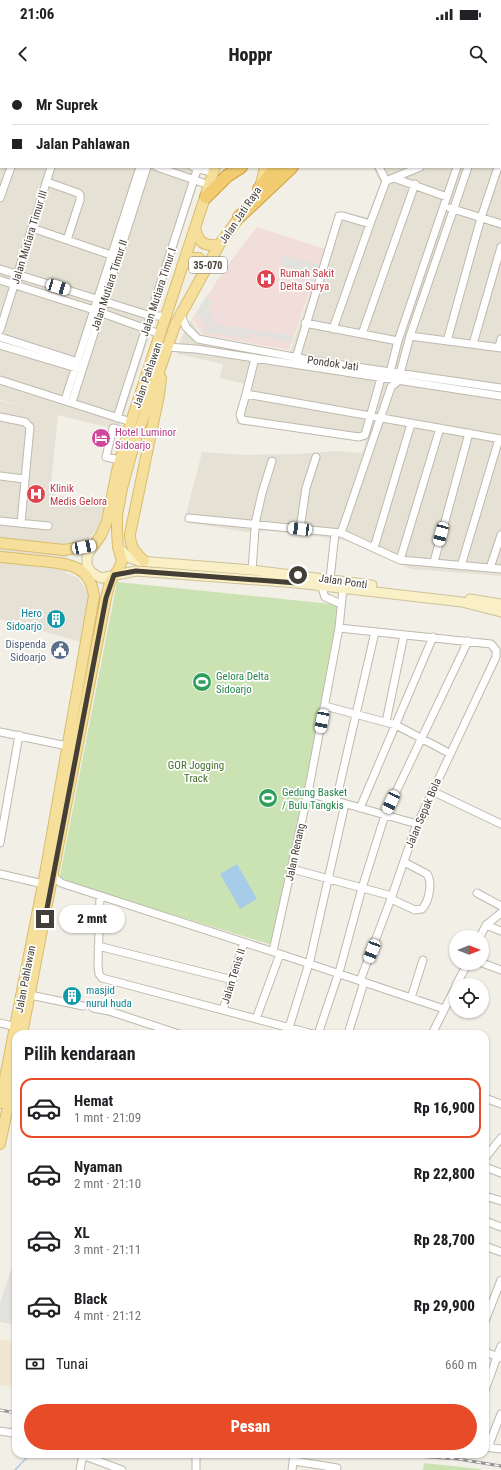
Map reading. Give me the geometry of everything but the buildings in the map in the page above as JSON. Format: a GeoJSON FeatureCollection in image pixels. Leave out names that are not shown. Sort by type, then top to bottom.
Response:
{"type":"FeatureCollection","features":[{"type":"Feature","properties":{"kind":"highway"},"geometry":{"type":"LineString","coordinates":[[206,197],[227,176],[239,168]]}},
{"type":"Feature","properties":{"kind":"highway"},"geometry":{"type":"LineString","coordinates":[[259,189],[275,168]]}},
{"type":"Feature","properties":{"kind":"highway"},"geometry":{"type":"LineString","coordinates":[[239,217],[291,168]]}},
{"type":"Feature","properties":{"kind":"main road","name":"Jalan Jati Raya"},"geometry":{"type":"LineString","coordinates":[[167,347],[180,313],[219,245],[259,189],[265,168]]}},
{"type":"Feature","properties":{"kind":"main road","name":"35-070"},"geometry":{"type":"LineString","coordinates":[[160,334],[214,170]]}},
{"type":"Feature","properties":{"kind":"main road"},"geometry":{"type":"LineString","coordinates":[[195,228],[198,238],[202,242],[210,246],[219,245]]}},
{"type":"Feature","properties":{"kind":"main road"},"geometry":{"type":"LineString","coordinates":[[182,266],[192,258],[199,258],[202,262],[203,274]]}},
{"type":"Feature","properties":{"kind":"main road","name":"Jalan Pahlawan"},"geometry":{"type":"LineString","coordinates":[[19,1030],[30,995],[49,883],[67,746],[94,596],[92,583],[86,569],[87,556],[102,535],[107,521],[120,460],[129,427],[160,334]]}},
{"type":"Feature","properties":{"kind":"main road","name":"Jalan Pahlawan"},"geometry":{"type":"LineString","coordinates":[[19,1030],[106,598],[114,575],[122,561],[118,547],[117,515],[122,488],[133,448],[167,347]]}},
{"type":"Feature","properties":{"kind":"main road"},"geometry":{"type":"LineString","coordinates":[[144,561],[133,551],[130,544],[130,534],[159,395],[164,358]]}},
{"type":"Feature","properties":{"kind":"main road"},"geometry":{"type":"LineString","coordinates":[[0,543],[64,550],[94,545]]}},
{"type":"Feature","properties":{"kind":"main road","name":"Jalan Ponti"},"geometry":{"type":"LineString","coordinates":[[118,547],[130,558],[144,561],[252,570],[321,585],[462,602],[501,612]]}},
{"type":"Feature","properties":{"kind":"main road"},"geometry":{"type":"LineString","coordinates":[[0,557],[65,563],[86,569],[105,578],[114,575]]}},
{"type":"Feature","properties":{"kind":"main road","name":"Jalan Ponti"},"geometry":{"type":"LineString","coordinates":[[114,575],[136,571],[297,579],[330,579],[501,604]]}},
{"type":"Feature","properties":{"kind":"main road","name":"Jalan Pahlawan"},"geometry":{"type":"LineString","coordinates":[[0,1144],[12,1074]]}},
{"type":"Feature","properties":{"kind":"main road","name":"Jalan Pahlawan"},"geometry":{"type":"LineString","coordinates":[[0,1103],[9,1085]]}},
{"type":"Feature","properties":{"kind":"street"},"geometry":{"type":"LineString","coordinates":[[0,198],[10,168]]}},
{"type":"Feature","properties":{"kind":"street","name":"Jalan Mutiara Timur III"},"geometry":{"type":"LineString","coordinates":[[0,330],[51,168]]}},
{"type":"Feature","properties":{"kind":"street","name":"Jalan Mutiara Timur II"},"geometry":{"type":"LineString","coordinates":[[101,301],[111,255],[140,168]]}},
{"type":"Feature","properties":{"kind":"street","name":"Jalan Mutiara Timur II"},"geometry":{"type":"LineString","coordinates":[[69,401],[101,301],[147,168]]}},
{"type":"Feature","properties":{"kind":"street"},"geometry":{"type":"LineString","coordinates":[[160,168],[209,184]]}},
{"type":"Feature","properties":{"kind":"street","name":"Jalan Mutiara Timur I"},"geometry":{"type":"LineString","coordinates":[[117,418],[194,180],[196,168]]}},
{"type":"Feature","properties":{"kind":"street"},"geometry":{"type":"LineString","coordinates":[[202,168],[214,170]]}},
{"type":"Feature","properties":{"kind":"street"},"geometry":{"type":"LineString","coordinates":[[333,329],[386,181],[380,168]]}},
{"type":"Feature","properties":{"kind":"street"},"geometry":{"type":"LineString","coordinates":[[386,181],[418,168]]}},
{"type":"Feature","properties":{"kind":"street"},"geometry":{"type":"LineString","coordinates":[[255,358],[240,415],[242,420],[359,437],[365,435],[387,376],[457,168]]}},
{"type":"Feature","properties":{"kind":"street"},"geometry":{"type":"LineString","coordinates":[[330,579],[338,533],[391,388],[398,381],[410,336],[468,168]]}},
{"type":"Feature","properties":{"kind":"street"},"geometry":{"type":"LineString","coordinates":[[447,341],[481,218],[498,168]]}},
{"type":"Feature","properties":{"kind":"street"},"geometry":{"type":"LineString","coordinates":[[394,178],[447,196]]}},
{"type":"Feature","properties":{"kind":"street"},"geometry":{"type":"LineString","coordinates":[[47,182],[80,195],[80,200],[67,240]]}},
{"type":"Feature","properties":{"kind":"street"},"geometry":{"type":"LineString","coordinates":[[362,334],[415,184]]}},
{"type":"Feature","properties":{"kind":"street"},"geometry":{"type":"LineString","coordinates":[[444,206],[501,224]]}},
{"type":"Feature","properties":{"kind":"street"},"geometry":{"type":"LineString","coordinates":[[296,358],[305,323],[339,216],[370,224]]}},
{"type":"Feature","properties":{"kind":"street"},"geometry":{"type":"LineString","coordinates":[[32,228],[111,255]]}},
{"type":"Feature","properties":{"kind":"street"},"geometry":{"type":"LineString","coordinates":[[473,344],[501,247]]}},
{"type":"Feature","properties":{"kind":"street"},"geometry":{"type":"LineString","coordinates":[[0,269],[151,316],[165,316]]}},
{"type":"Feature","properties":{"kind":"street"},"geometry":{"type":"LineString","coordinates":[[0,280],[98,311],[160,334]]}},
{"type":"Feature","properties":{"kind":"street","name":"Jalan Mutiara Timur II"},"geometry":{"type":"LineString","coordinates":[[69,401],[77,365],[98,311]]}},
{"type":"Feature","properties":{"kind":"street"},"geometry":{"type":"LineString","coordinates":[[180,313],[182,321],[198,339],[196,348]]}},
{"type":"Feature","properties":{"kind":"street"},"geometry":{"type":"LineString","coordinates":[[305,323],[398,341]]}},
{"type":"Feature","properties":{"kind":"street"},"geometry":{"type":"LineString","coordinates":[[410,336],[500,348],[501,339]]}},
{"type":"Feature","properties":{"kind":"street"},"geometry":{"type":"LineString","coordinates":[[0,337],[77,365]]}},
{"type":"Feature","properties":{"kind":"street","name":"Pondok Jati"},"geometry":{"type":"LineString","coordinates":[[198,339],[387,376],[398,381],[501,396]]}},
{"type":"Feature","properties":{"kind":"street"},"geometry":{"type":"LineString","coordinates":[[0,345],[77,365]]}},
{"type":"Feature","properties":{"kind":"street","name":"Pondok Jati"},"geometry":{"type":"LineString","coordinates":[[167,347],[196,348],[255,358],[387,376],[400,373],[501,388]]}},
{"type":"Feature","properties":{"kind":"street"},"geometry":{"type":"LineString","coordinates":[[387,376],[391,388]]}},
{"type":"Feature","properties":{"kind":"street"},"geometry":{"type":"LineString","coordinates":[[0,380],[69,401],[117,418],[129,427]]}},
{"type":"Feature","properties":{"kind":"street"},"geometry":{"type":"LineString","coordinates":[[246,394],[500,439],[461,566]]}},
{"type":"Feature","properties":{"kind":"street"},"geometry":{"type":"LineString","coordinates":[[0,417],[25,422],[30,427],[31,432],[23,479],[19,523]]}},
{"type":"Feature","properties":{"kind":"street"},"geometry":{"type":"LineString","coordinates":[[374,548],[411,424]]}},
{"type":"Feature","properties":{"kind":"street"},"geometry":{"type":"LineString","coordinates":[[120,460],[106,457],[113,428],[129,427]]}},
{"type":"Feature","properties":{"kind":"street"},"geometry":{"type":"LineString","coordinates":[[400,560],[440,428]]}},
{"type":"Feature","properties":{"kind":"street"},"geometry":{"type":"LineString","coordinates":[[434,562],[468,433]]}},
{"type":"Feature","properties":{"kind":"street"},"geometry":{"type":"LineString","coordinates":[[300,529],[306,488],[316,457]]}},
{"type":"Feature","properties":{"kind":"street"},"geometry":{"type":"LineString","coordinates":[[252,570],[255,527],[262,493],[272,461]]}},
{"type":"Feature","properties":{"kind":"street"},"geometry":{"type":"LineString","coordinates":[[0,476],[23,479]]}},
{"type":"Feature","properties":{"kind":"street"},"geometry":{"type":"LineString","coordinates":[[189,518],[255,527],[300,529],[338,533],[400,560],[501,569]]}},
{"type":"Feature","properties":{"kind":"street"},"geometry":{"type":"LineString","coordinates":[[0,521],[48,526]]}},
{"type":"Feature","properties":{"kind":"street"},"geometry":{"type":"LineString","coordinates":[[490,568],[501,535]]}},
{"type":"Feature","properties":{"kind":"street"},"geometry":{"type":"LineString","coordinates":[[321,585],[325,597],[341,604]]}},
{"type":"Feature","properties":{"kind":"street","name":"Jalan Renang"},"geometry":{"type":"LineString","coordinates":[[256,1019],[277,952],[339,628],[343,588]]}},
{"type":"Feature","properties":{"kind":"street"},"geometry":{"type":"LineString","coordinates":[[319,1030],[338,973],[362,888],[385,815],[468,641],[339,628]]}},
{"type":"Feature","properties":{"kind":"street"},"geometry":{"type":"LineString","coordinates":[[336,801],[375,632]]}},
{"type":"Feature","properties":{"kind":"street"},"geometry":{"type":"LineString","coordinates":[[386,722],[404,635]]}},
{"type":"Feature","properties":{"kind":"street"},"geometry":{"type":"LineString","coordinates":[[360,808],[433,637]]}},
{"type":"Feature","properties":{"kind":"street","name":"Jalan Sepak Bola"},"geometry":{"type":"LineString","coordinates":[[349,1030],[362,981],[417,824],[449,753],[496,657],[496,650],[492,644],[468,641]]}},
{"type":"Feature","properties":{"kind":"street"},"geometry":{"type":"LineString","coordinates":[[324,706],[356,713],[396,725],[421,740],[449,753]]}},
{"type":"Feature","properties":{"kind":"street"},"geometry":{"type":"LineString","coordinates":[[0,732],[67,746]]}},
{"type":"Feature","properties":{"kind":"street"},"geometry":{"type":"LineString","coordinates":[[0,843],[1,827],[19,735]]}},
{"type":"Feature","properties":{"kind":"street"},"geometry":{"type":"LineString","coordinates":[[432,791],[501,824]]}},
{"type":"Feature","properties":{"kind":"street"},"geometry":{"type":"LineString","coordinates":[[308,793],[417,824]]}},
{"type":"Feature","properties":{"kind":"street"},"geometry":{"type":"LineString","coordinates":[[287,1030],[309,963],[345,804]]}},
{"type":"Feature","properties":{"kind":"street"},"geometry":{"type":"LineString","coordinates":[[292,869],[362,888],[392,898],[415,910],[422,909],[425,906],[430,883],[429,877],[427,874],[404,862]]}},
{"type":"Feature","properties":{"kind":"street"},"geometry":{"type":"LineString","coordinates":[[0,874],[49,883],[100,896],[277,952],[444,1009]]}},
{"type":"Feature","properties":{"kind":"street"},"geometry":{"type":"LineString","coordinates":[[477,893],[501,906]]}},
{"type":"Feature","properties":{"kind":"street"},"geometry":{"type":"LineString","coordinates":[[100,896],[98,965],[99,974],[102,978],[256,1019],[284,1030]]}},
{"type":"Feature","properties":{"kind":"street"},"geometry":{"type":"LineString","coordinates":[[484,930],[486,925],[501,913]]}},
{"type":"Feature","properties":{"kind":"street"},"geometry":{"type":"LineString","coordinates":[[486,925],[501,931]]}},
{"type":"Feature","properties":{"kind":"street","name":"Jalan Tenis II"},"geometry":{"type":"LineString","coordinates":[[223,1010],[244,942]]}},
{"type":"Feature","properties":{"kind":"street"},"geometry":{"type":"LineString","coordinates":[[98,946],[233,980]]}},
{"type":"Feature","properties":{"kind":"street"},"geometry":{"type":"LineString","coordinates":[[411,998],[423,960]]}},
{"type":"Feature","properties":{"kind":"street"},"geometry":{"type":"LineString","coordinates":[[489,966],[501,970]]}},
{"type":"Feature","properties":{"kind":"street"},"geometry":{"type":"LineString","coordinates":[[30,995],[83,1006]]}},
{"type":"Feature","properties":{"kind":"street"},"geometry":{"type":"LineString","coordinates":[[434,1030],[449,999]]}},
{"type":"Feature","properties":{"kind":"street"},"geometry":{"type":"LineString","coordinates":[[93,1008],[109,1011],[167,1030]]}},
{"type":"Feature","properties":{"kind":"street"},"geometry":{"type":"LineString","coordinates":[[0,1023],[17,1030]]}},
{"type":"Feature","properties":{"kind":"street"},"geometry":{"type":"LineString","coordinates":[[489,1100],[501,1104]]}},
{"type":"Feature","properties":{"kind":"street"},"geometry":{"type":"LineString","coordinates":[[489,1154],[498,1146],[501,1138]]}},
{"type":"Feature","properties":{"kind":"street"},"geometry":{"type":"LineString","coordinates":[[489,1168],[501,1173]]}},
{"type":"Feature","properties":{"kind":"street"},"geometry":{"type":"LineString","coordinates":[[489,1197],[501,1201]]}},
{"type":"Feature","properties":{"kind":"street"},"geometry":{"type":"LineString","coordinates":[[489,1222],[501,1227]]}},
{"type":"Feature","properties":{"kind":"street"},"geometry":{"type":"LineString","coordinates":[[489,1250],[501,1252]]}},
{"type":"Feature","properties":{"kind":"street"},"geometry":{"type":"LineString","coordinates":[[489,1311],[501,1280]]}},
{"type":"Feature","properties":{"kind":"street"},"geometry":{"type":"LineString","coordinates":[[489,1381],[499,1357],[501,1346]]}},
{"type":"Feature","properties":{"kind":"street"},"geometry":{"type":"LineString","coordinates":[[489,1353],[499,1357]]}},
{"type":"Feature","properties":{"kind":"street"},"geometry":{"type":"LineString","coordinates":[[489,1442],[501,1414]]}},
{"type":"Feature","properties":{"kind":"street"},"geometry":{"type":"LineString","coordinates":[[0,1431],[12,1433]]}},
{"type":"Feature","properties":{"kind":"street"},"geometry":{"type":"LineString","coordinates":[[489,1447],[501,1449]]}},
{"type":"Feature","properties":{"kind":"street"},"geometry":{"type":"LineString","coordinates":[[80,1470],[84,1458]]}},
{"type":"Feature","properties":{"kind":"street"},"geometry":{"type":"LineString","coordinates":[[90,1458],[122,1470]]}},
{"type":"Feature","properties":{"kind":"street"},"geometry":{"type":"LineString","coordinates":[[196,1458],[196,1470]]}},
{"type":"Feature","properties":{"kind":"street"},"geometry":{"type":"LineString","coordinates":[[292,1470],[294,1458]]}},
{"type":"Feature","properties":{"kind":"street"},"geometry":{"type":"LineString","coordinates":[[298,1458],[337,1468]]}},
{"type":"Feature","properties":{"kind":"shaded area"},"geometry":{"type":"Polygon","coordinates":[[[0,168],[203,168],[119,430],[58,415],[50,493],[104,507],[98,529],[84,542],[69,545],[66,573],[78,578],[88,592],[90,604],[81,642],[0,619],[0,401],[30,407],[0,400],[0,168]]]}},
{"type":"Feature","properties":{"kind":"shaded area"},"geometry":{"type":"Polygon","coordinates":[[[373,168],[501,168],[501,576],[411,569],[344,540],[270,531],[246,532],[184,522],[202,452],[243,455],[296,454],[337,451],[362,453],[366,441],[236,424],[245,384],[220,378],[223,364],[177,354],[181,338],[191,320],[203,338],[289,355],[338,211],[367,217],[380,183],[373,168]]]}},
{"type":"Feature","properties":{"kind":"shaded area","name":"Rumah Sakit Delta Surya"},"geometry":{"type":"Polygon","coordinates":[[[257,227],[325,249],[289,350],[203,335],[192,319],[226,267],[257,227]]]}},
{"type":"Feature","properties":{"kind":"shaded area"},"geometry":{"type":"Polygon","coordinates":[[[283,255],[319,265],[310,292],[305,291],[310,273],[280,265],[283,255]]]}},
{"type":"Feature","properties":{"kind":"shaded area"},"geometry":{"type":"Polygon","coordinates":[[[206,296],[213,302],[208,309],[213,315],[210,318],[214,324],[294,336],[292,342],[250,334],[249,339],[204,332],[206,327],[197,312],[206,296]]]}},
{"type":"Feature","properties":{"kind":"shaded area"},"geometry":{"type":"Polygon","coordinates":[[[12,1267],[12,1324],[0,1322],[0,1302],[12,1267]]]}},
{"type":"Feature","properties":{"kind":"shaded area"},"geometry":{"type":"Polygon","coordinates":[[[0,1339],[12,1341],[12,1387],[0,1385],[0,1339]]]}},
{"type":"Feature","properties":{"kind":"green space","name":"GOR Jogging Track"},"geometry":{"type":"Polygon","coordinates":[[[117,582],[341,605],[308,793],[272,945],[59,880],[117,582]]]}},
{"type":"Feature","properties":{"kind":"green space"},"geometry":{"type":"Polygon","coordinates":[[[424,1463],[480,1469],[480,1470],[423,1470],[424,1463]]]}},
{"type":"Feature","properties":{"kind":"water"},"geometry":{"type":"Polygon","coordinates":[[[237,864],[257,899],[240,909],[220,874],[237,864]]]}},
{"type":"Feature","properties":{"kind":"waterway"},"geometry":{"type":"LineString","coordinates":[[15,1470],[26,1458]]}},
{"type":"Feature","properties":{"kind":"railway"},"geometry":{"type":"LineString","coordinates":[[0,1410],[12,1412]]}},
{"type":"Feature","properties":{"kind":"railway"},"geometry":{"type":"LineString","coordinates":[[444,1458],[501,1466]]}},
{"type":"Feature","properties":{"kind":"place","name":"Rumah Sakit Delta Surya"},"geometry":{"type":"Point","coordinates":[266,279]}},
{"type":"Feature","properties":{"kind":"place","name":"Hotel Luminor Sidoarjo"},"geometry":{"type":"Point","coordinates":[101,438]}},
{"type":"Feature","properties":{"kind":"place","name":"Klinik Medis Gelora"},"geometry":{"type":"Point","coordinates":[36,494]}},
{"type":"Feature","properties":{"kind":"place","name":"Hero Sidoarjo"},"geometry":{"type":"Point","coordinates":[56,619]}},
{"type":"Feature","properties":{"kind":"place","name":"Dispenda Sidoarjo"},"geometry":{"type":"Point","coordinates":[60,650]}},
{"type":"Feature","properties":{"kind":"place","name":"Gelora Delta Sidoarjo"},"geometry":{"type":"Point","coordinates":[202,682]}},
{"type":"Feature","properties":{"kind":"place","name":"Gedung Basket / Bulu Tangkis"},"geometry":{"type":"Point","coordinates":[268,798]}},
{"type":"Feature","properties":{"kind":"place","name":"masjid nurul huda"},"geometry":{"type":"Point","coordinates":[72,996]}},
{"type":"Feature","properties":{"kind":"route"},"geometry":{"type":"LineString","coordinates":[[45,919],[106,598],[110,582],[114,575],[127,571],[136,571],[297,583],[298,575]]}}]}
